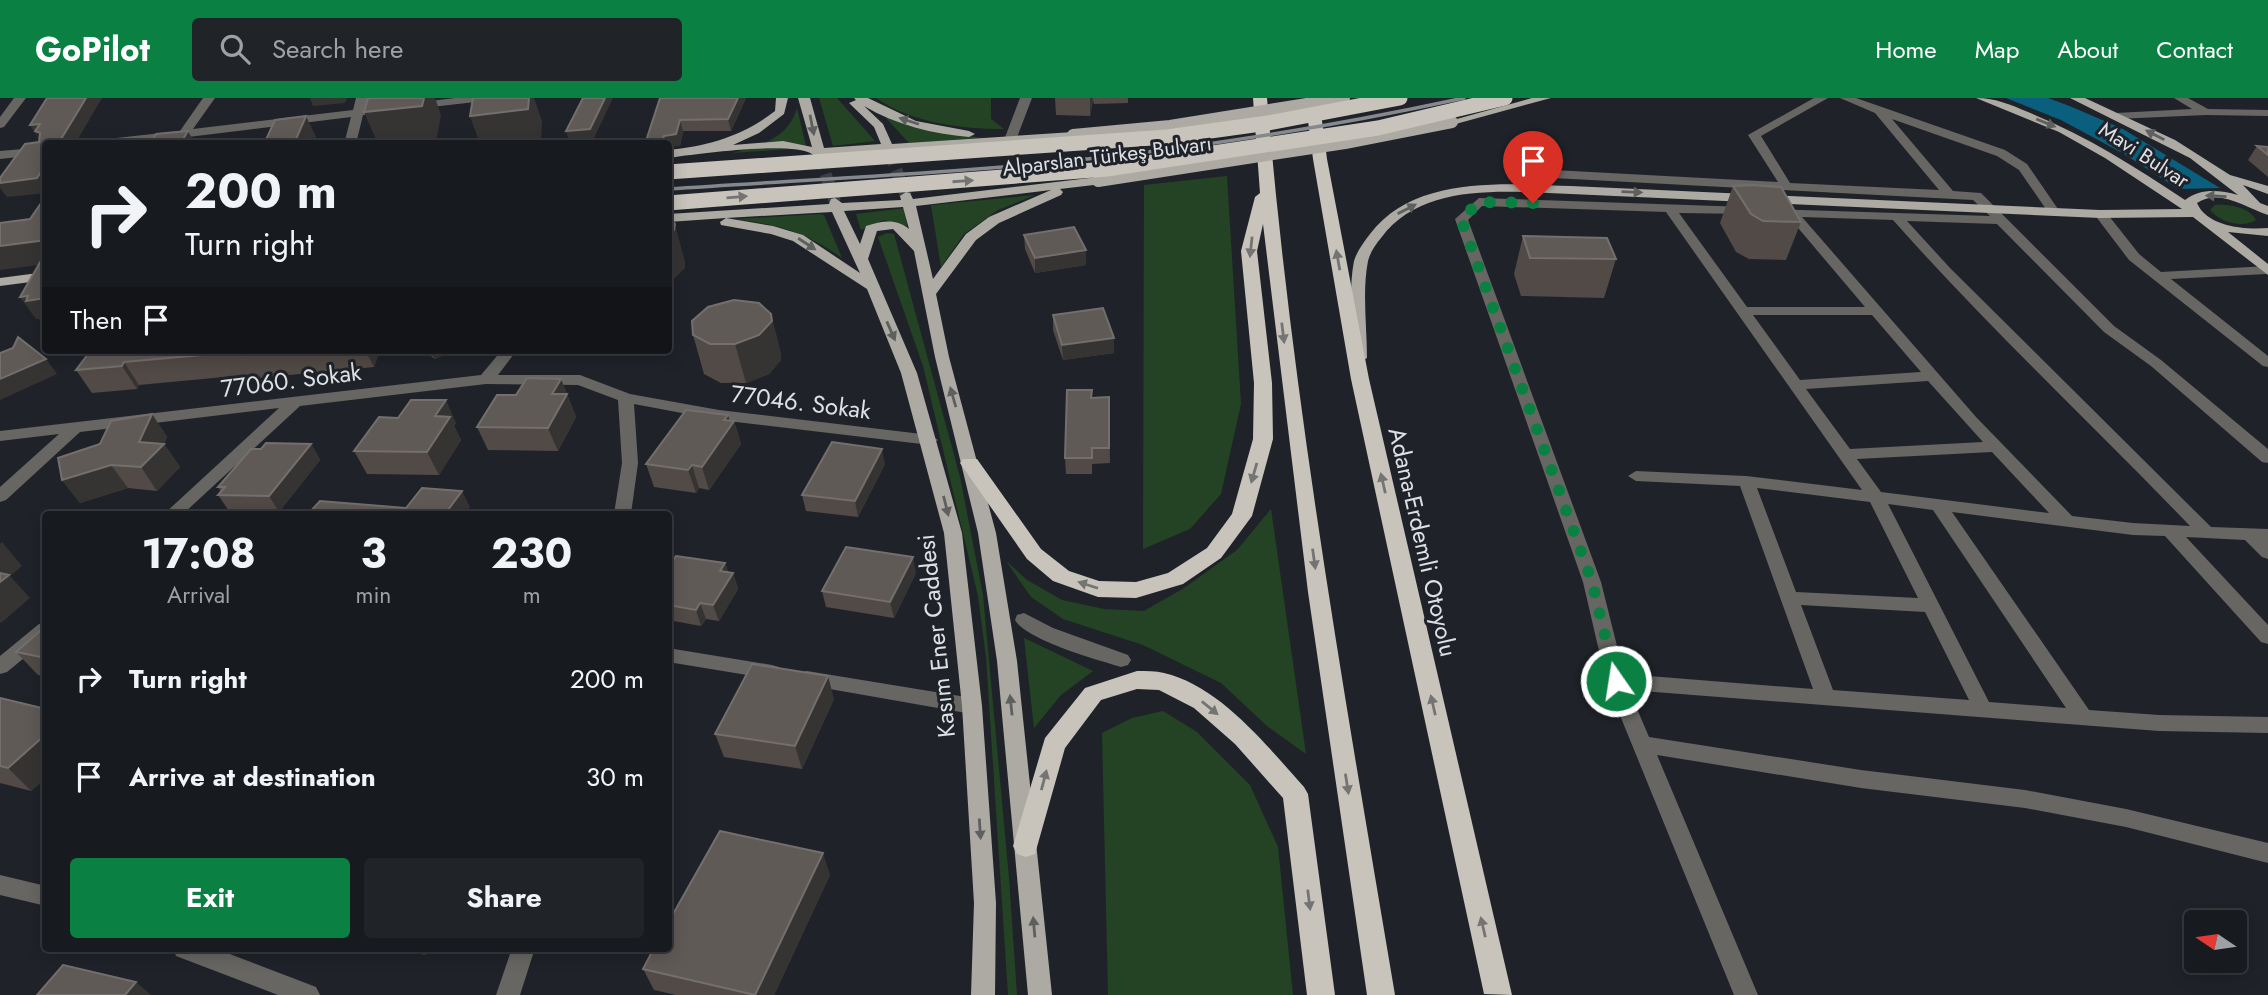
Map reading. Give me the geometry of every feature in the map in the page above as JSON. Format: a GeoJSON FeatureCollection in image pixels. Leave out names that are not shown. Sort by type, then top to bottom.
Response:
{"type":"FeatureCollection","features":[{"type":"Feature","properties":{"kind":"highway"},"geometry":{"type":"LineString","coordinates":[[1260,98],[1266,181],[1291,398],[1339,734],[1381,995]]}},
{"type":"Feature","properties":{"kind":"highway","name":"Adana-Erdemli Otoyolu"},"geometry":{"type":"LineString","coordinates":[[1312,98],[1320,159],[1360,379],[1498,994]]}},
{"type":"Feature","properties":{"kind":"highway","name":"Alparslan Türkeş Bulvarı"},"geometry":{"type":"LineString","coordinates":[[672,172],[1167,137],[1400,98]]}},
{"type":"Feature","properties":{"kind":"highway","name":"Alparslan Türkeş Bulvarı"},"geometry":{"type":"LineString","coordinates":[[672,203],[1107,169],[1378,128],[1505,98]]}},
{"type":"Feature","properties":{"kind":"highway"},"geometry":{"type":"LineString","coordinates":[[970,463],[1034,554],[1061,576],[1098,589],[1136,590],[1175,579],[1214,553],[1242,516],[1264,439],[1263,383],[1249,251],[1266,181]]}},
{"type":"Feature","properties":{"kind":"highway"},"geometry":{"type":"LineString","coordinates":[[1026,846],[1054,745],[1093,694],[1137,680],[1162,681],[1202,701],[1244,737],[1295,794],[1321,995]]}},
{"type":"Feature","properties":{"kind":"main road"},"geometry":{"type":"LineString","coordinates":[[672,154],[705,150],[737,140],[764,127],[780,112],[782,98]]}},
{"type":"Feature","properties":{"kind":"main road"},"geometry":{"type":"LineString","coordinates":[[804,98],[819,155]]}},
{"type":"Feature","properties":{"kind":"main road"},"geometry":{"type":"LineString","coordinates":[[850,98],[879,126],[888,151]]}},
{"type":"Feature","properties":{"kind":"main road"},"geometry":{"type":"LineString","coordinates":[[860,98],[891,115],[926,126],[964,134],[1011,137]]}},
{"type":"Feature","properties":{"kind":"main road","name":"Alparslan Türkeş Bulvarı"},"geometry":{"type":"LineString","coordinates":[[705,150],[783,145],[819,155],[888,151],[1011,137],[1073,135],[1170,126],[1344,98]]}},
{"type":"Feature","properties":{"kind":"main road","name":"Alparslan Türkeş Bulvarı"},"geometry":{"type":"LineString","coordinates":[[672,218],[1098,181],[1345,143],[1452,122],[1545,98]]}},
{"type":"Feature","properties":{"kind":"main road","name":"Mavi Bulvar"},"geometry":{"type":"LineString","coordinates":[[1983,98],[2063,130],[2109,155],[2196,213],[2265,269]]}},
{"type":"Feature","properties":{"kind":"main road","name":"Mavi Bulvar"},"geometry":{"type":"LineString","coordinates":[[2076,98],[2172,143],[2261,205]]}},
{"type":"Feature","properties":{"kind":"main road"},"geometry":{"type":"LineString","coordinates":[[2213,170],[2268,190]]}},
{"type":"Feature","properties":{"kind":"main road"},"geometry":{"type":"LineString","coordinates":[[929,294],[971,237],[994,220],[1033,201],[1098,181]]}},
{"type":"Feature","properties":{"kind":"main road"},"geometry":{"type":"LineString","coordinates":[[1360,379],[1362,260],[1378,227],[1406,207],[1435,197],[1485,189],[1559,190],[1995,214],[2154,211],[2196,213],[2232,230],[2268,232]]}},
{"type":"Feature","properties":{"kind":"main road"},"geometry":{"type":"LineString","coordinates":[[2196,213],[2190,202],[2203,195],[2228,196],[2261,205],[2268,211]]}},
{"type":"Feature","properties":{"kind":"main road"},"geometry":{"type":"LineString","coordinates":[[907,199],[923,260],[942,357],[987,533],[1007,661],[1040,995]]}},
{"type":"Feature","properties":{"kind":"main road","name":"Kasım Ener Caddesi"},"geometry":{"type":"LineString","coordinates":[[836,205],[905,363],[930,440],[953,533],[972,706],[985,902],[983,995]]}},
{"type":"Feature","properties":{"kind":"main road"},"geometry":{"type":"LineString","coordinates":[[694,216],[774,230],[798,238],[871,286]]}},
{"type":"Feature","properties":{"kind":"main road"},"geometry":{"type":"LineString","coordinates":[[861,259],[871,229],[896,225],[906,231],[923,260]]}},
{"type":"Feature","properties":{"kind":"main road"},"geometry":{"type":"LineString","coordinates":[[2265,269],[2262,254],[2268,250]]}},
{"type":"Feature","properties":{"kind":"main road"},"geometry":{"type":"LineString","coordinates":[[0,282],[42,277]]}},
{"type":"Feature","properties":{"kind":"street"},"geometry":{"type":"LineString","coordinates":[[0,125],[20,98]]}},
{"type":"Feature","properties":{"kind":"street"},"geometry":{"type":"LineString","coordinates":[[184,133],[209,98]]}},
{"type":"Feature","properties":{"kind":"street"},"geometry":{"type":"LineString","coordinates":[[351,140],[362,98]]}},
{"type":"Feature","properties":{"kind":"street"},"geometry":{"type":"LineString","coordinates":[[129,140],[484,98]]}},
{"type":"Feature","properties":{"kind":"street"},"geometry":{"type":"LineString","coordinates":[[1011,137],[1027,98]]}},
{"type":"Feature","properties":{"kind":"street"},"geometry":{"type":"LineString","coordinates":[[1787,187],[1754,135],[1822,98]]}},
{"type":"Feature","properties":{"kind":"street"},"geometry":{"type":"LineString","coordinates":[[1846,98],[2001,153],[2023,167],[2054,212]]}},
{"type":"Feature","properties":{"kind":"street"},"geometry":{"type":"LineString","coordinates":[[2180,98],[2206,112]]}},
{"type":"Feature","properties":{"kind":"street"},"geometry":{"type":"LineString","coordinates":[[1879,111],[1949,194]]}},
{"type":"Feature","properties":{"kind":"street"},"geometry":{"type":"LineString","coordinates":[[2116,117],[2206,112],[2268,113]]}},
{"type":"Feature","properties":{"kind":"street"},"geometry":{"type":"LineString","coordinates":[[0,155],[42,150]]}},
{"type":"Feature","properties":{"kind":"street"},"geometry":{"type":"LineString","coordinates":[[1553,174],[1977,196],[2109,329],[2156,363],[2268,458]]}},
{"type":"Feature","properties":{"kind":"street"},"geometry":{"type":"LineString","coordinates":[[1746,995],[1616,681],[1592,582],[1461,219],[1479,202],[1896,216],[1995,214]]}},
{"type":"Feature","properties":{"kind":"street"},"geometry":{"type":"LineString","coordinates":[[1669,207],[1875,496],[1983,709]]}},
{"type":"Feature","properties":{"kind":"street"},"geometry":{"type":"LineString","coordinates":[[1791,213],[1996,447],[2067,521]]}},
{"type":"Feature","properties":{"kind":"street"},"geometry":{"type":"LineString","coordinates":[[2100,214],[2134,257],[2268,363]]}},
{"type":"Feature","properties":{"kind":"street"},"geometry":{"type":"LineString","coordinates":[[1896,216],[1945,271],[2087,410],[2206,532]]}},
{"type":"Feature","properties":{"kind":"street"},"geometry":{"type":"LineString","coordinates":[[2158,276],[2265,269]]}},
{"type":"Feature","properties":{"kind":"street"},"geometry":{"type":"LineString","coordinates":[[1743,311],[1876,310]]}},
{"type":"Feature","properties":{"kind":"street"},"geometry":{"type":"LineString","coordinates":[[486,379],[507,354]]}},
{"type":"Feature","properties":{"kind":"street"},"geometry":{"type":"LineString","coordinates":[[1795,385],[1933,376]]}},
{"type":"Feature","properties":{"kind":"street","name":"77060. Sokak"},"geometry":{"type":"LineString","coordinates":[[0,436],[486,379],[580,380],[626,398]]}},
{"type":"Feature","properties":{"kind":"street"},"geometry":{"type":"LineString","coordinates":[[622,511],[630,463],[626,398]]}},
{"type":"Feature","properties":{"kind":"street","name":"77046. Sokak"},"geometry":{"type":"LineString","coordinates":[[626,398],[719,415],[930,440]]}},
{"type":"Feature","properties":{"kind":"street"},"geometry":{"type":"LineString","coordinates":[[176,511],[295,402]]}},
{"type":"Feature","properties":{"kind":"street"},"geometry":{"type":"LineString","coordinates":[[0,496],[76,427]]}},
{"type":"Feature","properties":{"kind":"street"},"geometry":{"type":"LineString","coordinates":[[1845,454],[1996,447]]}},
{"type":"Feature","properties":{"kind":"street"},"geometry":{"type":"LineString","coordinates":[[1636,477],[1746,481],[2067,521],[2170,531],[2268,535]]}},
{"type":"Feature","properties":{"kind":"street"},"geometry":{"type":"LineString","coordinates":[[1746,481],[1826,697]]}},
{"type":"Feature","properties":{"kind":"street"},"geometry":{"type":"LineString","coordinates":[[1938,505],[2081,716]]}},
{"type":"Feature","properties":{"kind":"street"},"geometry":{"type":"LineString","coordinates":[[2170,531],[2268,637]]}},
{"type":"Feature","properties":{"kind":"street"},"geometry":{"type":"LineString","coordinates":[[2249,534],[2268,553]]}},
{"type":"Feature","properties":{"kind":"street"},"geometry":{"type":"LineString","coordinates":[[1788,598],[1933,606]]}},
{"type":"Feature","properties":{"kind":"street"},"geometry":{"type":"LineString","coordinates":[[1024,621],[1046,633],[1121,660]]}},
{"type":"Feature","properties":{"kind":"street"},"geometry":{"type":"LineString","coordinates":[[0,667],[42,632]]}},
{"type":"Feature","properties":{"kind":"street"},"geometry":{"type":"LineString","coordinates":[[672,656],[972,706]]}},
{"type":"Feature","properties":{"kind":"street"},"geometry":{"type":"LineString","coordinates":[[1616,681],[2159,723],[2268,725]]}},
{"type":"Feature","properties":{"kind":"street"},"geometry":{"type":"LineString","coordinates":[[1642,744],[1861,779],[2025,799],[2126,818],[2268,852]]}},
{"type":"Feature","properties":{"kind":"street"},"geometry":{"type":"LineString","coordinates":[[0,885],[42,895]]}},
{"type":"Feature","properties":{"kind":"street"},"geometry":{"type":"LineString","coordinates":[[195,952],[308,995]]}},
{"type":"Feature","properties":{"kind":"street"},"geometry":{"type":"LineString","coordinates":[[508,995],[523,952]]}},
{"type":"Feature","properties":{"kind":"green space"},"geometry":{"type":"Polygon","coordinates":[[[819,98],[837,98],[875,141],[833,146],[819,98]]]}},
{"type":"Feature","properties":{"kind":"green space"},"geometry":{"type":"Polygon","coordinates":[[[876,98],[991,98],[991,119],[1004,129],[937,123],[890,107],[876,98]]]}},
{"type":"Feature","properties":{"kind":"green space"},"geometry":{"type":"Polygon","coordinates":[[[797,108],[806,146],[732,153],[763,143],[780,134],[793,119],[797,108]]]}},
{"type":"Feature","properties":{"kind":"green space"},"geometry":{"type":"Polygon","coordinates":[[[885,117],[928,131],[984,138],[909,143],[885,117]]]}},
{"type":"Feature","properties":{"kind":"green space"},"geometry":{"type":"Polygon","coordinates":[[[1227,176],[1241,404],[1221,494],[1190,529],[1143,549],[1144,185],[1227,176]]]}},
{"type":"Feature","properties":{"kind":"green space"},"geometry":{"type":"Polygon","coordinates":[[[1035,195],[998,210],[964,234],[941,267],[931,205],[1035,195]]]}},
{"type":"Feature","properties":{"kind":"green space"},"geometry":{"type":"Polygon","coordinates":[[[2215,205],[2238,207],[2249,212],[2256,220],[2244,224],[2225,221],[2210,210],[2215,205]]]}},
{"type":"Feature","properties":{"kind":"green space"},"geometry":{"type":"Polygon","coordinates":[[[905,208],[907,226],[884,220],[861,230],[856,214],[905,208]]]}},
{"type":"Feature","properties":{"kind":"green space"},"geometry":{"type":"Polygon","coordinates":[[[824,215],[842,258],[792,231],[736,219],[824,215]]]}},
{"type":"Feature","properties":{"kind":"green space"},"geometry":{"type":"Polygon","coordinates":[[[887,233],[894,234],[960,477],[983,595],[1017,995],[1008,995],[986,657],[978,596],[923,366],[878,237],[887,233]]]}},
{"type":"Feature","properties":{"kind":"green space"},"geometry":{"type":"Polygon","coordinates":[[[1271,509],[1306,754],[1267,726],[1221,683],[1143,645],[1063,619],[1031,597],[1006,561],[1027,580],[1062,600],[1104,609],[1144,611],[1184,588],[1237,550],[1271,509]]]}},
{"type":"Feature","properties":{"kind":"green space"},"geometry":{"type":"Polygon","coordinates":[[[1024,638],[1093,671],[1061,695],[1034,728],[1024,638]]]}},
{"type":"Feature","properties":{"kind":"green space"},"geometry":{"type":"Polygon","coordinates":[[[1163,711],[1197,732],[1250,785],[1278,847],[1293,995],[1108,995],[1102,733],[1132,718],[1163,711]]]}},
{"type":"Feature","properties":{"kind":"water"},"geometry":{"type":"Polygon","coordinates":[[[2006,98],[2048,98],[2072,107],[2123,129],[2220,188],[2178,189],[2124,154],[2061,120],[2006,98]]]}},
{"type":"Feature","properties":{"kind":"building"},"geometry":{"type":"Polygon","coordinates":[[[47,98],[86,98],[60,140],[42,140],[42,170],[37,178],[0,183],[0,178],[25,144],[39,142],[40,133],[35,131],[40,124],[30,125],[47,98]]]}},
{"type":"Feature","properties":{"kind":"building"},"geometry":{"type":"Polygon","coordinates":[[[368,98],[424,98],[422,106],[364,112],[368,98]]]}},
{"type":"Feature","properties":{"kind":"building"},"geometry":{"type":"Polygon","coordinates":[[[473,98],[529,98],[528,109],[470,116],[473,98]]]}},
{"type":"Feature","properties":{"kind":"building"},"geometry":{"type":"Polygon","coordinates":[[[583,98],[605,98],[590,129],[566,131],[583,98]]]}},
{"type":"Feature","properties":{"kind":"building"},"geometry":{"type":"Polygon","coordinates":[[[660,98],[738,98],[728,119],[680,120],[676,134],[664,136],[662,140],[646,140],[660,98]]]}},
{"type":"Feature","properties":{"kind":"building"},"geometry":{"type":"Polygon","coordinates":[[[306,116],[296,140],[266,140],[275,120],[306,116]]]}},
{"type":"Feature","properties":{"kind":"building"},"geometry":{"type":"Polygon","coordinates":[[[188,131],[182,140],[152,140],[156,134],[188,131]]]}},
{"type":"Feature","properties":{"kind":"building"},"geometry":{"type":"Polygon","coordinates":[[[2257,146],[2268,147],[2268,155],[2257,146]]]}},
{"type":"Feature","properties":{"kind":"building"},"geometry":{"type":"Polygon","coordinates":[[[1733,186],[1781,187],[1801,222],[1763,221],[1751,214],[1733,186]]]}},
{"type":"Feature","properties":{"kind":"building"},"geometry":{"type":"Polygon","coordinates":[[[42,202],[42,241],[0,246],[0,223],[30,219],[42,202]]]}},
{"type":"Feature","properties":{"kind":"building"},"geometry":{"type":"Polygon","coordinates":[[[1074,227],[1086,250],[1035,258],[1024,235],[1074,227]]]}},
{"type":"Feature","properties":{"kind":"building"},"geometry":{"type":"Polygon","coordinates":[[[1523,236],[1607,238],[1616,259],[1530,258],[1523,236]]]}},
{"type":"Feature","properties":{"kind":"building"},"geometry":{"type":"Polygon","coordinates":[[[42,259],[42,299],[26,301],[28,296],[20,297],[42,259]]]}},
{"type":"Feature","properties":{"kind":"building"},"geometry":{"type":"Polygon","coordinates":[[[734,300],[759,303],[771,314],[772,321],[759,335],[735,344],[710,344],[693,335],[692,321],[708,307],[734,300]]]}},
{"type":"Feature","properties":{"kind":"building"},"geometry":{"type":"Polygon","coordinates":[[[1103,308],[1114,338],[1062,345],[1053,315],[1103,308]]]}},
{"type":"Feature","properties":{"kind":"building"},"geometry":{"type":"Polygon","coordinates":[[[18,337],[46,359],[0,379],[0,353],[13,348],[18,337]]]}},
{"type":"Feature","properties":{"kind":"building"},"geometry":{"type":"Polygon","coordinates":[[[88,354],[213,354],[124,362],[122,366],[76,370],[88,354]]]}},
{"type":"Feature","properties":{"kind":"building"},"geometry":{"type":"Polygon","coordinates":[[[527,378],[561,379],[552,394],[567,394],[548,428],[477,427],[497,395],[516,395],[527,378]]]}},
{"type":"Feature","properties":{"kind":"building"},"geometry":{"type":"Polygon","coordinates":[[[1067,390],[1092,390],[1091,398],[1109,397],[1109,448],[1092,448],[1092,458],[1065,458],[1067,390]]]}},
{"type":"Feature","properties":{"kind":"building"},"geometry":{"type":"Polygon","coordinates":[[[411,400],[446,400],[435,416],[450,417],[427,452],[354,451],[379,417],[398,418],[411,400]]]}},
{"type":"Feature","properties":{"kind":"building"},"geometry":{"type":"Polygon","coordinates":[[[686,410],[728,415],[724,420],[734,421],[702,467],[692,465],[688,470],[646,464],[686,410]]]}},
{"type":"Feature","properties":{"kind":"building"},"geometry":{"type":"Polygon","coordinates":[[[152,414],[139,442],[164,444],[141,467],[111,465],[62,480],[58,458],[100,444],[111,421],[152,414]]]}},
{"type":"Feature","properties":{"kind":"building"},"geometry":{"type":"Polygon","coordinates":[[[832,442],[882,449],[855,501],[802,495],[832,442]]]}},
{"type":"Feature","properties":{"kind":"building"},"geometry":{"type":"Polygon","coordinates":[[[266,443],[311,444],[269,496],[218,495],[225,487],[218,487],[251,449],[261,449],[266,443]]]}},
{"type":"Feature","properties":{"kind":"building"},"geometry":{"type":"Polygon","coordinates":[[[422,488],[462,491],[447,511],[311,511],[320,501],[406,508],[422,488]]]}},
{"type":"Feature","properties":{"kind":"building"},"geometry":{"type":"Polygon","coordinates":[[[846,547],[913,557],[890,602],[822,591],[846,547]]]}},
{"type":"Feature","properties":{"kind":"building"},"geometry":{"type":"Polygon","coordinates":[[[676,556],[725,563],[720,571],[733,573],[713,605],[700,603],[696,610],[672,606],[672,562],[676,556]]]}},
{"type":"Feature","properties":{"kind":"building"},"geometry":{"type":"Polygon","coordinates":[[[0,573],[9,575],[0,582],[0,573]]]}},
{"type":"Feature","properties":{"kind":"building"},"geometry":{"type":"Polygon","coordinates":[[[42,629],[42,657],[16,652],[42,629]]]}},
{"type":"Feature","properties":{"kind":"building"},"geometry":{"type":"Polygon","coordinates":[[[752,664],[828,676],[795,746],[715,734],[752,664]]]}},
{"type":"Feature","properties":{"kind":"building"},"geometry":{"type":"Polygon","coordinates":[[[0,698],[42,708],[42,738],[8,768],[0,766],[0,698]]]}},
{"type":"Feature","properties":{"kind":"building"},"geometry":{"type":"Polygon","coordinates":[[[720,831],[823,853],[755,995],[643,969],[652,952],[672,952],[672,916],[720,831]]]}},
{"type":"Feature","properties":{"kind":"building"},"geometry":{"type":"Polygon","coordinates":[[[63,965],[136,982],[125,995],[37,995],[63,965]]]}},
{"type":"Feature","properties":{"kind":"tunnel"},"geometry":{"type":"LineString","coordinates":[[890,153],[906,196]]}},
{"type":"Feature","properties":{"kind":"tunnel"},"geometry":{"type":"LineString","coordinates":[[820,157],[835,202]]}},
{"type":"Feature","properties":{"kind":"railway"},"geometry":{"type":"LineString","coordinates":[[672,189],[973,169],[1094,158],[1272,134],[1464,98]]}},
{"type":"Feature","properties":{"kind":"route"},"geometry":{"type":"LineString","coordinates":[[1533,203],[1479,202],[1461,219],[1592,582],[1616,681]]}}]}
